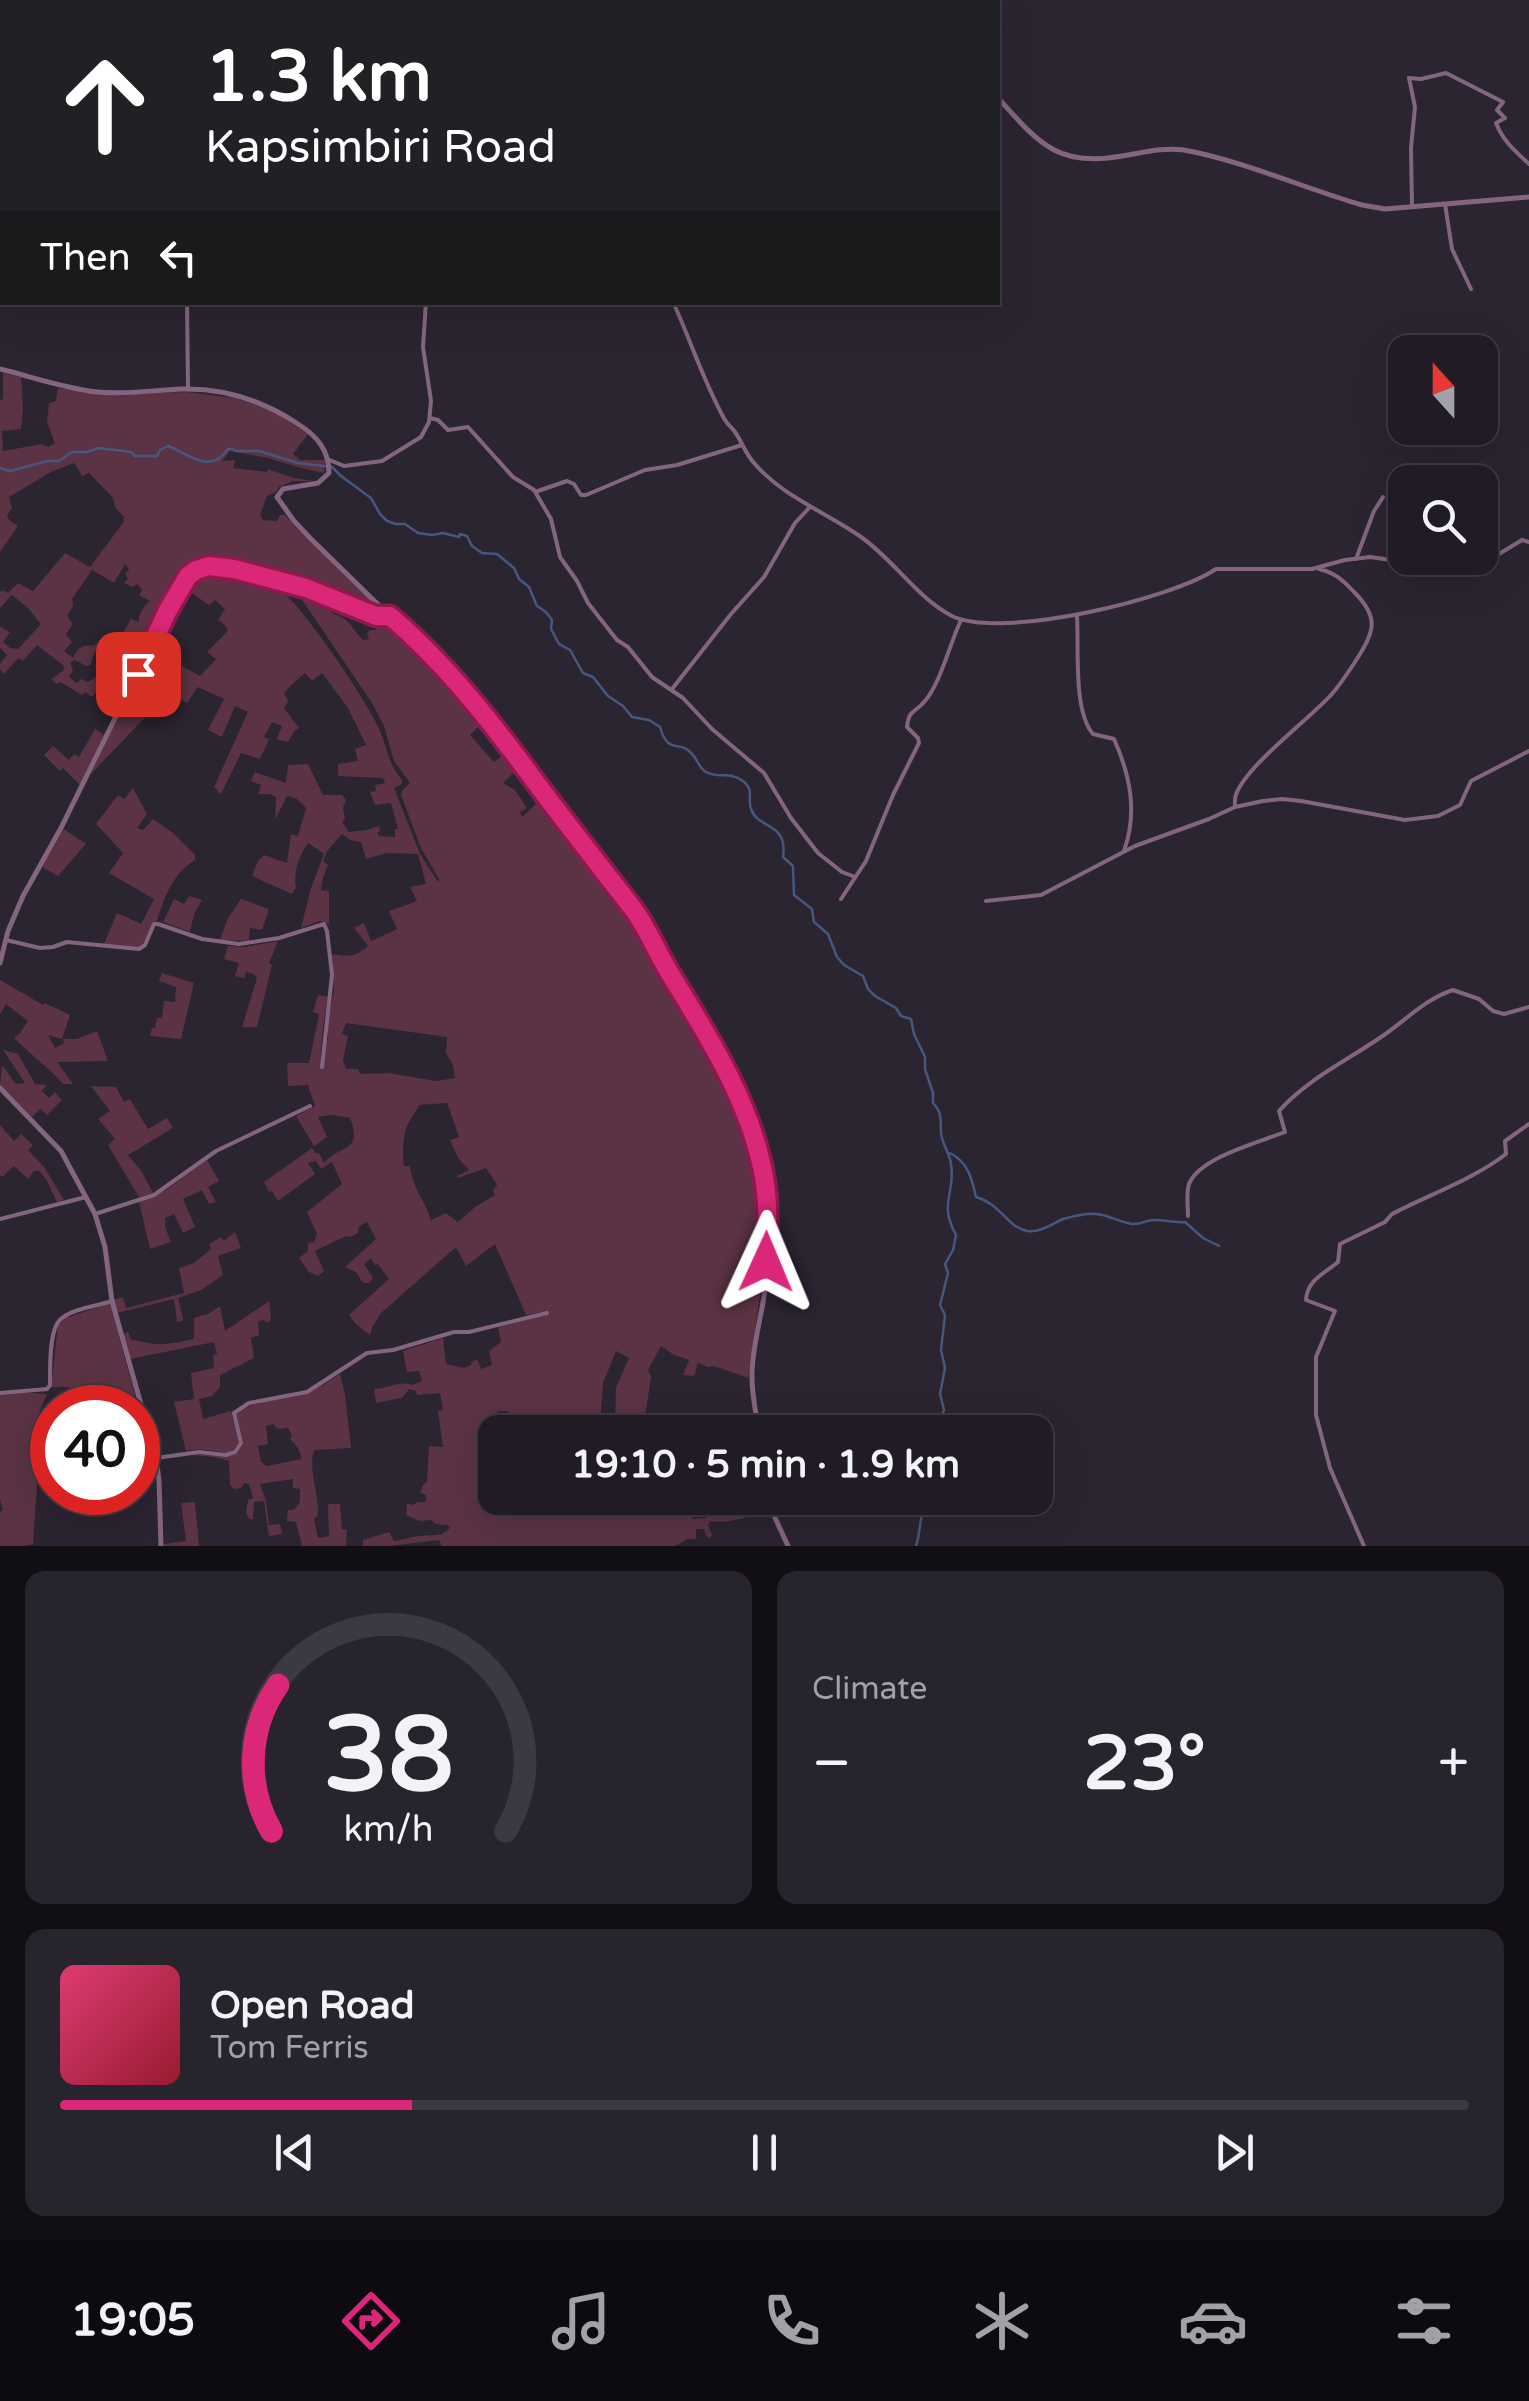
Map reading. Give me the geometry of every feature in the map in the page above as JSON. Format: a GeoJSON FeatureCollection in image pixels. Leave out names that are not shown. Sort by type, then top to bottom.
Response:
{"type":"FeatureCollection","features":[{"type":"Feature","properties":{"kind":"street"},"geometry":{"type":"LineString","coordinates":[[1412,207],[1415,107],[1409,78],[1422,79],[1446,72],[1502,102],[1498,110],[1504,118],[1496,123],[1507,143],[1529,164]]}},
{"type":"Feature","properties":{"kind":"street"},"geometry":{"type":"LineString","coordinates":[[1000,100],[1041,142],[1074,158],[1181,150],[1385,209],[1529,197]]}},
{"type":"Feature","properties":{"kind":"street"},"geometry":{"type":"LineString","coordinates":[[1445,204],[1452,249],[1471,289]]}},
{"type":"Feature","properties":{"kind":"street"},"geometry":{"type":"LineString","coordinates":[[186,305],[188,389]]}},
{"type":"Feature","properties":{"kind":"street"},"geometry":{"type":"LineString","coordinates":[[328,464],[382,461],[419,440],[430,418],[432,401],[423,348],[426,305]]}},
{"type":"Feature","properties":{"kind":"street"},"geometry":{"type":"LineString","coordinates":[[673,305],[726,422],[755,464],[810,507],[879,550],[936,606],[962,620],[1010,622],[1077,616],[1203,578],[1216,568],[1316,569],[1344,560],[1370,558],[1455,569],[1494,557],[1522,540],[1529,542]]}},
{"type":"Feature","properties":{"kind":"street"},"geometry":{"type":"LineString","coordinates":[[0,369],[68,388],[103,392],[188,389],[245,397],[266,404],[315,436],[322,445],[328,474],[318,483],[283,489],[278,494],[279,501],[310,538],[448,673],[518,759],[647,929],[732,1084],[760,1160],[767,1202],[766,1286],[752,1374],[757,1415]]}},
{"type":"Feature","properties":{"kind":"street"},"geometry":{"type":"LineString","coordinates":[[430,418],[448,430],[468,427],[514,478],[535,492],[551,519],[560,557],[617,640],[628,647],[652,676],[741,750],[764,773],[797,827],[818,852],[856,878]]}},
{"type":"Feature","properties":{"kind":"street"},"geometry":{"type":"LineString","coordinates":[[535,492],[566,481],[586,495],[645,470],[677,465],[742,444]]}},
{"type":"Feature","properties":{"kind":"street"},"geometry":{"type":"LineString","coordinates":[[1356,560],[1369,522],[1383,497]]}},
{"type":"Feature","properties":{"kind":"street"},"geometry":{"type":"LineString","coordinates":[[672,689],[764,577],[794,523],[810,507]]}},
{"type":"Feature","properties":{"kind":"street"},"geometry":{"type":"LineString","coordinates":[[0,962],[3,943],[23,896],[68,814],[168,610],[192,572],[209,566],[225,567],[306,588],[379,617],[390,616]]}},
{"type":"Feature","properties":{"kind":"street"},"geometry":{"type":"LineString","coordinates":[[1236,807],[1235,795],[1243,783],[1342,683],[1372,633],[1365,602],[1341,578],[1316,569]]}},
{"type":"Feature","properties":{"kind":"street"},"geometry":{"type":"LineString","coordinates":[[1077,616],[1083,717],[1093,734],[1114,738],[1129,780],[1131,816],[1124,851]]}},
{"type":"Feature","properties":{"kind":"street"},"geometry":{"type":"LineString","coordinates":[[840,899],[870,852],[919,743],[907,727],[909,716],[923,704],[934,685],[962,620]]}},
{"type":"Feature","properties":{"kind":"street"},"geometry":{"type":"LineString","coordinates":[[986,901],[1042,895],[1124,851],[1236,807],[1282,799],[1405,820],[1438,816],[1460,805],[1471,781],[1529,751]]}},
{"type":"Feature","properties":{"kind":"street"},"geometry":{"type":"LineString","coordinates":[[3,943],[40,948],[72,942],[140,948],[154,924],[158,924],[202,939],[239,944],[278,938],[324,924],[332,975],[322,1068]]}},
{"type":"Feature","properties":{"kind":"street"},"geometry":{"type":"LineString","coordinates":[[1188,1216],[1188,1186],[1209,1163],[1285,1132],[1279,1111],[1286,1104],[1424,1005],[1453,990],[1504,1014],[1529,1008]]}},
{"type":"Feature","properties":{"kind":"street"},"geometry":{"type":"LineString","coordinates":[[0,1088],[61,1151],[96,1214],[112,1301],[136,1385]]}},
{"type":"Feature","properties":{"kind":"street"},"geometry":{"type":"LineString","coordinates":[[96,1214],[154,1195],[216,1151],[310,1106]]}},
{"type":"Feature","properties":{"kind":"street"},"geometry":{"type":"LineString","coordinates":[[1364,1546],[1330,1468],[1316,1416],[1316,1357],[1335,1311],[1306,1300],[1307,1292],[1312,1282],[1340,1259],[1340,1244],[1499,1160],[1506,1154],[1504,1141],[1529,1124]]}},
{"type":"Feature","properties":{"kind":"street"},"geometry":{"type":"LineString","coordinates":[[0,1218],[86,1197]]}},
{"type":"Feature","properties":{"kind":"street"},"geometry":{"type":"LineString","coordinates":[[0,1393],[48,1390],[58,1322],[70,1314],[112,1301]]}},
{"type":"Feature","properties":{"kind":"street"},"geometry":{"type":"LineString","coordinates":[[160,1457],[199,1452],[231,1454],[240,1445],[234,1416],[238,1408],[258,1400],[307,1392],[367,1353],[548,1313]]}},
{"type":"Feature","properties":{"kind":"street"},"geometry":{"type":"LineString","coordinates":[[160,1480],[161,1546]]}},
{"type":"Feature","properties":{"kind":"street"},"geometry":{"type":"LineString","coordinates":[[774,1515],[788,1546]]}},
{"type":"Feature","properties":{"kind":"shaded area"},"geometry":{"type":"Polygon","coordinates":[[[3,373],[21,377],[23,408],[21,429],[2,431],[3,451],[55,443],[47,422],[49,403],[56,401],[58,388],[102,395],[187,392],[235,398],[271,410],[308,434],[293,454],[300,460],[325,460],[324,473],[230,451],[222,461],[235,460],[233,468],[267,472],[268,469],[314,481],[293,481],[279,487],[267,496],[260,515],[263,520],[277,521],[285,515],[386,615],[316,589],[210,564],[189,575],[170,603],[163,601],[153,623],[135,643],[130,639],[125,645],[118,641],[131,619],[139,622],[150,601],[139,595],[142,590],[137,584],[132,587],[124,583],[129,569],[125,564],[114,583],[92,570],[72,599],[67,616],[73,624],[66,634],[72,642],[64,651],[73,658],[81,648],[97,643],[91,665],[75,660],[70,663],[73,670],[69,677],[77,683],[81,679],[88,682],[100,674],[108,680],[92,697],[51,679],[64,670],[63,665],[37,645],[4,674],[0,664],[7,655],[0,648],[0,627],[10,632],[3,642],[18,649],[41,624],[12,595],[0,608],[0,592],[8,593],[18,583],[33,591],[65,553],[90,567],[124,517],[113,498],[89,473],[82,476],[74,463],[9,497],[12,508],[7,515],[18,526],[0,552],[0,400],[3,373]]]}},
{"type":"Feature","properties":{"kind":"shaded area"},"geometry":{"type":"Polygon","coordinates":[[[215,569],[241,573],[274,586],[291,600],[319,635],[380,731],[402,780],[394,788],[420,854],[438,882],[401,795],[410,783],[394,761],[384,726],[294,588],[327,599],[331,612],[347,621],[363,640],[369,639],[369,630],[376,630],[381,620],[389,619],[438,667],[483,722],[470,735],[494,762],[508,751],[520,766],[503,783],[515,790],[527,808],[520,812],[522,817],[543,797],[653,943],[732,1086],[754,1144],[764,1188],[761,1289],[748,1378],[698,1363],[694,1376],[683,1375],[689,1360],[661,1346],[648,1370],[651,1377],[645,1415],[615,1415],[616,1388],[629,1358],[616,1351],[603,1383],[601,1415],[509,1415],[508,1411],[501,1411],[478,1415],[478,1515],[692,1515],[693,1519],[752,1515],[732,1521],[710,1521],[710,1539],[704,1529],[696,1529],[696,1539],[675,1546],[442,1546],[439,1540],[363,1546],[363,1540],[389,1532],[394,1541],[439,1534],[450,1528],[406,1515],[407,1503],[426,1502],[426,1495],[420,1493],[427,1482],[429,1446],[443,1447],[440,1393],[417,1395],[409,1389],[402,1398],[376,1403],[374,1389],[422,1381],[419,1371],[407,1372],[403,1351],[443,1338],[446,1364],[464,1368],[477,1359],[481,1369],[492,1365],[489,1351],[501,1342],[498,1327],[549,1314],[548,1311],[526,1315],[495,1244],[466,1266],[456,1247],[380,1314],[370,1335],[349,1315],[389,1279],[371,1258],[364,1264],[373,1278],[369,1283],[363,1283],[356,1272],[345,1267],[376,1239],[367,1222],[351,1237],[315,1251],[324,1271],[318,1276],[309,1272],[299,1258],[317,1234],[307,1212],[342,1184],[332,1162],[321,1169],[316,1161],[308,1163],[315,1174],[278,1201],[264,1182],[312,1148],[324,1163],[348,1147],[354,1137],[350,1118],[318,1117],[327,1137],[314,1146],[296,1116],[315,1106],[308,1085],[288,1086],[287,1063],[309,1063],[319,1014],[313,1012],[318,995],[328,997],[321,1062],[334,990],[332,954],[352,955],[368,946],[354,928],[364,923],[371,941],[397,929],[389,911],[417,901],[410,887],[426,884],[418,854],[387,853],[366,859],[361,842],[342,834],[323,861],[328,865],[321,890],[329,891],[329,924],[320,921],[301,928],[324,854],[308,843],[297,865],[292,894],[252,876],[264,855],[287,863],[291,834],[298,836],[306,808],[287,796],[275,820],[276,797],[258,794],[261,785],[251,781],[255,772],[286,783],[288,765],[308,764],[323,795],[342,795],[346,800],[342,822],[349,832],[379,826],[379,836],[395,837],[398,829],[391,803],[375,805],[370,792],[376,791],[375,785],[385,783],[383,778],[338,776],[338,764],[358,761],[355,749],[366,745],[348,708],[322,673],[312,681],[305,673],[284,692],[288,702],[284,708],[299,728],[288,742],[277,739],[282,726],[272,722],[260,759],[241,753],[221,794],[214,787],[248,712],[235,706],[222,737],[208,730],[224,699],[198,687],[187,703],[170,693],[160,700],[151,691],[157,674],[167,678],[171,671],[178,674],[182,666],[200,676],[216,659],[207,652],[227,632],[218,620],[225,609],[215,600],[209,605],[184,588],[197,576],[215,569]],[[346,1023],[342,1034],[348,1036],[343,1060],[346,1069],[358,1069],[360,1074],[388,1073],[436,1081],[455,1078],[446,1053],[447,1037],[346,1023]],[[447,1103],[419,1105],[406,1129],[404,1166],[410,1166],[431,1220],[446,1213],[458,1222],[495,1195],[497,1185],[486,1168],[458,1178],[469,1170],[450,1140],[459,1137],[447,1103]]]}},
{"type":"Feature","properties":{"kind":"shaded area"},"geometry":{"type":"Polygon","coordinates":[[[131,691],[153,709],[90,775],[131,691]]]}},
{"type":"Feature","properties":{"kind":"shaded area"},"geometry":{"type":"Polygon","coordinates":[[[95,729],[104,735],[80,785],[44,755],[53,746],[69,760],[74,754],[79,757],[95,729]]]}},
{"type":"Feature","properties":{"kind":"shaded area"},"geometry":{"type":"Polygon","coordinates":[[[133,788],[147,814],[137,828],[143,830],[153,819],[195,855],[195,860],[175,879],[157,921],[142,946],[137,947],[104,944],[117,913],[141,924],[154,899],[109,873],[123,853],[96,824],[118,795],[124,799],[133,788]]]}},
{"type":"Feature","properties":{"kind":"shaded area"},"geometry":{"type":"Polygon","coordinates":[[[64,829],[86,844],[58,876],[42,867],[64,829]]]}},
{"type":"Feature","properties":{"kind":"shaded area"},"geometry":{"type":"Polygon","coordinates":[[[189,896],[202,900],[190,932],[163,922],[174,899],[184,904],[189,896]]]}},
{"type":"Feature","properties":{"kind":"shaded area"},"geometry":{"type":"Polygon","coordinates":[[[241,899],[269,909],[262,930],[250,928],[249,941],[220,940],[227,920],[241,899]]]}},
{"type":"Feature","properties":{"kind":"shaded area"},"geometry":{"type":"Polygon","coordinates":[[[278,941],[269,963],[272,965],[257,1027],[242,1027],[257,978],[246,972],[244,978],[235,976],[239,963],[224,959],[228,946],[278,941]]]}},
{"type":"Feature","properties":{"kind":"shaded area"},"geometry":{"type":"Polygon","coordinates":[[[162,973],[194,983],[181,1039],[150,1036],[157,1018],[162,1018],[164,1001],[175,1002],[176,987],[159,981],[162,973]]]}},
{"type":"Feature","properties":{"kind":"shaded area"},"geometry":{"type":"Polygon","coordinates":[[[0,980],[43,1005],[70,1015],[62,1039],[48,1035],[55,1048],[64,1043],[63,1039],[77,1039],[97,1031],[108,1061],[57,1062],[73,1084],[63,1084],[14,1038],[28,1021],[6,1004],[0,1014],[0,980]]]}},
{"type":"Feature","properties":{"kind":"shaded area"},"geometry":{"type":"Polygon","coordinates":[[[3,1050],[18,1054],[35,1084],[47,1085],[42,1091],[49,1098],[55,1092],[62,1100],[47,1115],[40,1109],[32,1117],[0,1086],[2,1065],[16,1084],[25,1083],[3,1050]]]}},
{"type":"Feature","properties":{"kind":"shaded area"},"geometry":{"type":"Polygon","coordinates":[[[91,1086],[116,1087],[124,1102],[130,1099],[148,1129],[167,1118],[173,1128],[128,1155],[153,1193],[139,1197],[108,1145],[115,1139],[98,1119],[110,1111],[91,1086]]]}},
{"type":"Feature","properties":{"kind":"shaded area"},"geometry":{"type":"Polygon","coordinates":[[[0,1125],[14,1141],[21,1134],[33,1145],[28,1150],[44,1167],[64,1200],[57,1202],[38,1170],[28,1179],[14,1166],[0,1175],[0,1125]]]}},
{"type":"Feature","properties":{"kind":"shaded area"},"geometry":{"type":"Polygon","coordinates":[[[207,1160],[219,1181],[208,1187],[216,1202],[209,1204],[202,1190],[183,1199],[195,1227],[183,1233],[174,1214],[165,1218],[171,1242],[150,1249],[139,1202],[166,1190],[207,1160]]]}},
{"type":"Feature","properties":{"kind":"shaded area"},"geometry":{"type":"Polygon","coordinates":[[[235,1232],[241,1248],[218,1256],[223,1275],[201,1290],[178,1298],[182,1321],[177,1322],[174,1299],[117,1313],[113,1300],[123,1297],[126,1308],[184,1293],[179,1268],[194,1263],[211,1249],[209,1244],[221,1237],[224,1241],[235,1232]]]}},
{"type":"Feature","properties":{"kind":"shaded area"},"geometry":{"type":"Polygon","coordinates":[[[269,1301],[271,1318],[268,1323],[258,1322],[259,1335],[251,1338],[254,1358],[220,1375],[220,1387],[212,1396],[199,1399],[203,1419],[231,1411],[238,1445],[229,1453],[186,1451],[174,1402],[194,1399],[191,1373],[214,1368],[214,1342],[130,1359],[123,1334],[128,1332],[131,1340],[154,1344],[194,1339],[194,1318],[220,1306],[225,1331],[269,1301]]]}},
{"type":"Feature","properties":{"kind":"shaded area"},"geometry":{"type":"Polygon","coordinates":[[[110,1303],[132,1385],[51,1385],[58,1325],[66,1318],[110,1303]]]}},
{"type":"Feature","properties":{"kind":"shaded area"},"geometry":{"type":"Polygon","coordinates":[[[340,1374],[351,1448],[314,1450],[312,1466],[318,1538],[329,1536],[328,1504],[340,1504],[342,1529],[347,1530],[346,1546],[302,1546],[296,1522],[287,1521],[288,1510],[294,1510],[300,1502],[300,1489],[293,1488],[293,1479],[260,1484],[266,1501],[269,1525],[280,1524],[282,1534],[269,1536],[264,1501],[254,1502],[253,1519],[249,1519],[248,1500],[253,1498],[249,1484],[234,1489],[230,1485],[229,1461],[190,1455],[233,1453],[243,1442],[236,1415],[259,1403],[304,1394],[340,1374]],[[273,1424],[266,1426],[268,1444],[258,1446],[261,1462],[267,1466],[302,1459],[288,1428],[278,1429],[273,1424]]]}},
{"type":"Feature","properties":{"kind":"shaded area"},"geometry":{"type":"Polygon","coordinates":[[[30,1393],[30,1515],[35,1515],[33,1544],[25,1546],[0,1546],[0,1394],[30,1393]]]}},
{"type":"Feature","properties":{"kind":"shaded area"},"geometry":{"type":"Polygon","coordinates":[[[195,1502],[199,1546],[164,1546],[186,1541],[181,1503],[195,1502]]]}},
{"type":"Feature","properties":{"kind":"waterway"},"geometry":{"type":"LineString","coordinates":[[0,468],[10,471],[99,448],[131,452],[135,456],[157,456],[168,446],[207,462],[233,449],[332,467],[371,498],[387,521],[405,524],[418,533],[467,536],[482,553],[497,554],[529,587],[537,606],[552,620],[551,629],[559,644],[570,650],[583,673],[593,677],[632,717],[660,727],[670,744],[688,750],[706,772],[734,776],[747,785],[755,816],[781,837],[783,857],[793,866],[794,895],[812,909],[814,922],[828,934],[844,965],[863,976],[875,996],[911,1019],[925,1057],[933,1103],[940,1114],[941,1136],[951,1164],[948,1214],[956,1235],[945,1264],[948,1273],[940,1305],[945,1315],[942,1415]]}},
{"type":"Feature","properties":{"kind":"waterway"},"geometry":{"type":"LineString","coordinates":[[950,1153],[965,1166],[976,1197],[1020,1229],[1037,1231],[1063,1219],[1093,1214],[1132,1224],[1154,1220],[1185,1222],[1219,1246]]}},
{"type":"Feature","properties":{"kind":"waterway"},"geometry":{"type":"LineString","coordinates":[[916,1546],[922,1515]]}},
{"type":"Feature","properties":{"kind":"route"},"geometry":{"type":"LineString","coordinates":[[138,674],[188,576],[214,565],[306,588],[382,618],[390,616],[410,633],[499,734],[634,910],[700,1021],[732,1084],[760,1160],[767,1202],[766,1262]]}}]}
